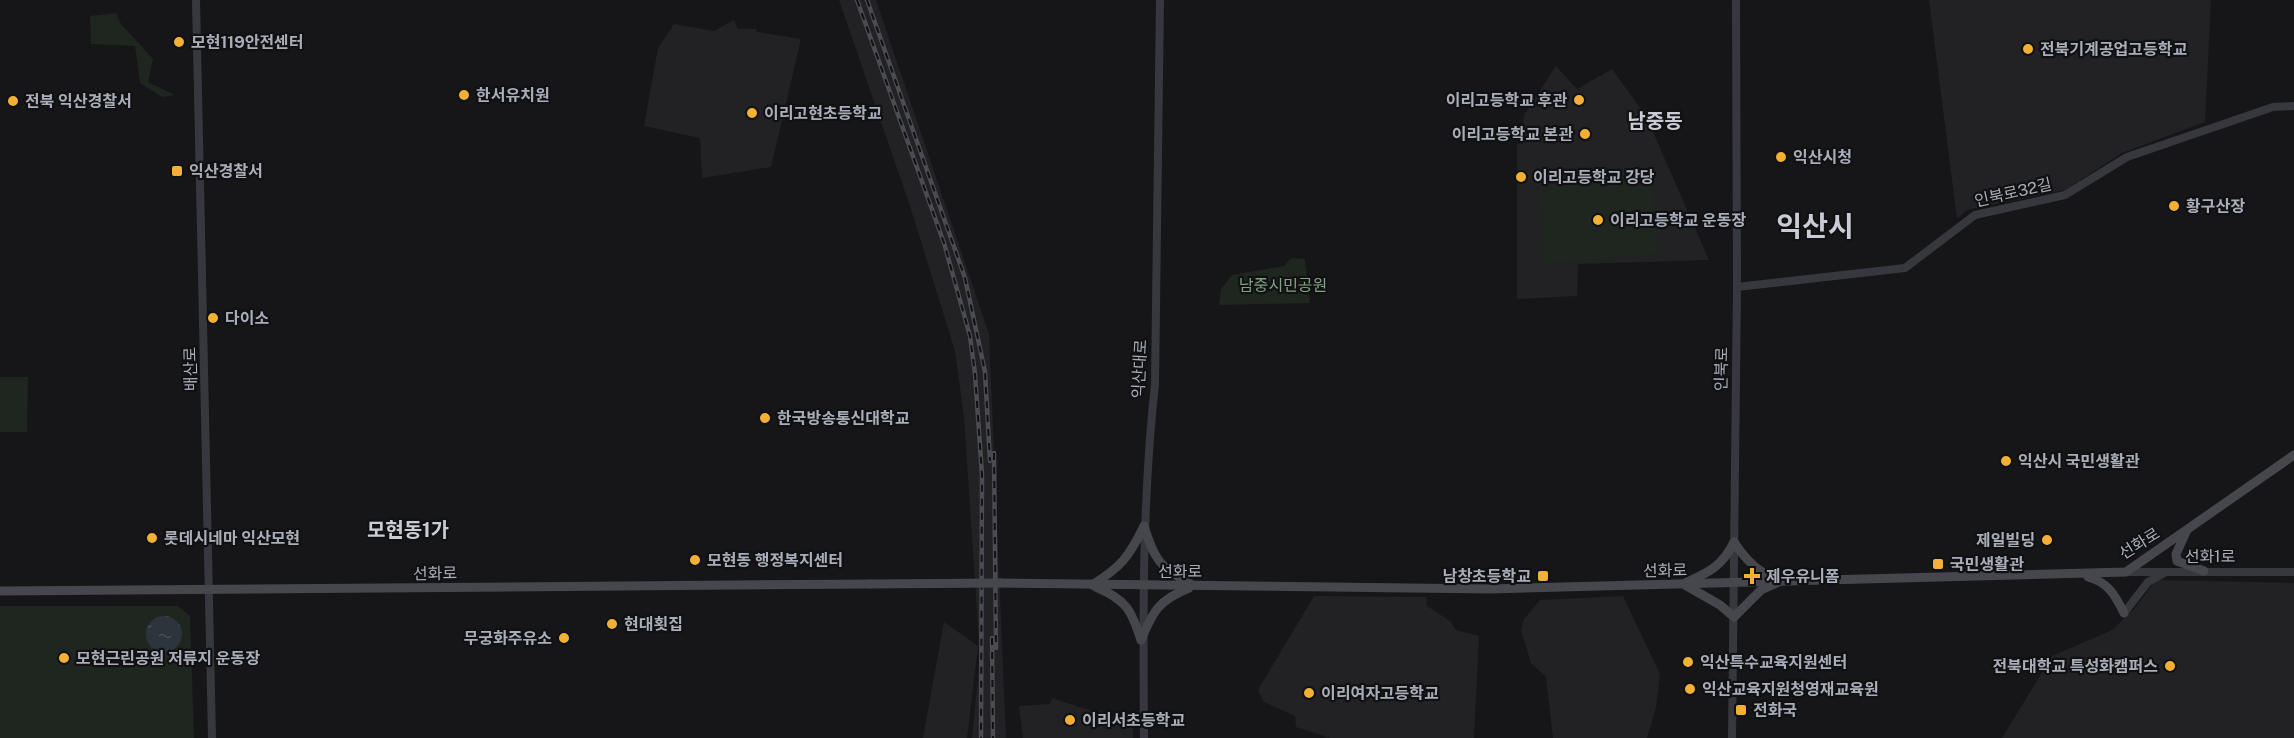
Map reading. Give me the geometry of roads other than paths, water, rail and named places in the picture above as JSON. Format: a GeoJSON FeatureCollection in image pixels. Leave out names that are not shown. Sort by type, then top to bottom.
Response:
{"type":"FeatureCollection","features":[{"type":"Feature","properties":{"kind":"main road","name":"선화로"},"geometry":{"type":"LineString","coordinates":[[0,591],[1000,583],[1490,589],[2126,572],[2294,454]]}},
{"type":"Feature","properties":{"kind":"main road"},"geometry":{"type":"LineString","coordinates":[[1091,585],[1115,571],[1130,555],[1144,526]]}},
{"type":"Feature","properties":{"kind":"main road"},"geometry":{"type":"LineString","coordinates":[[1144,526],[1153,555],[1168,572],[1194,586]]}},
{"type":"Feature","properties":{"kind":"main road"},"geometry":{"type":"LineString","coordinates":[[2187,530],[2176,554],[2177,561],[2204,571]]}},
{"type":"Feature","properties":{"kind":"main road"},"geometry":{"type":"LineString","coordinates":[[1682,584],[1715,569],[1726,558],[1734,542],[1752,567],[1779,582]]}},
{"type":"Feature","properties":{"kind":"main road"},"geometry":{"type":"LineString","coordinates":[[2077,574],[2099,580],[2109,587],[2124,613]]}},
{"type":"Feature","properties":{"kind":"main road"},"geometry":{"type":"LineString","coordinates":[[1682,584],[1720,605],[1734,617],[1761,590],[1779,582]]}},
{"type":"Feature","properties":{"kind":"main road"},"geometry":{"type":"LineString","coordinates":[[1091,585],[1118,597],[1134,618],[1141,640]]}},
{"type":"Feature","properties":{"kind":"main road"},"geometry":{"type":"LineString","coordinates":[[1141,640],[1151,615],[1168,596],[1194,586]]}},
{"type":"Feature","properties":{"kind":"street","name":"배산로"},"geometry":{"type":"LineString","coordinates":[[196,0],[212,738]]}},
{"type":"Feature","properties":{"kind":"street","name":"익산대로"},"geometry":{"type":"LineString","coordinates":[[1144,738],[1141,640],[1148,444],[1155,384],[1160,0]]}},
{"type":"Feature","properties":{"kind":"street","name":"인북로"},"geometry":{"type":"LineString","coordinates":[[1732,738],[1737,287],[1736,0]]}},
{"type":"Feature","properties":{"kind":"street","name":"인북로32길"},"geometry":{"type":"LineString","coordinates":[[1737,287],[1905,268],[1975,215],[2065,195],[2127,157],[2273,107],[2294,106]]}},
{"type":"Feature","properties":{"kind":"street"},"geometry":{"type":"LineString","coordinates":[[2124,613],[2148,582],[2170,571]]}},
{"type":"Feature","properties":{"kind":"street","name":"선화1로"},"geometry":{"type":"LineString","coordinates":[[2126,572],[2294,572]]}},
{"type":"Feature","properties":{"kind":"water"},"geometry":{"type":"Polygon","coordinates":[[[164,616],[176,622],[182,634],[176,646],[164,652],[152,646],[146,634],[152,622],[164,616]]]}},
{"type":"Feature","properties":{"kind":"railway"},"geometry":{"type":"LineString","coordinates":[[857,0],[944,243],[970,336],[982,475],[981,738]]}},
{"type":"Feature","properties":{"kind":"railway"},"geometry":{"type":"LineString","coordinates":[[867,0],[965,278],[985,372],[990,461]]}},
{"type":"Feature","properties":{"kind":"railway"},"geometry":{"type":"LineString","coordinates":[[994,453],[996,648]]}},
{"type":"Feature","properties":{"kind":"railway"},"geometry":{"type":"LineString","coordinates":[[992,638],[993,738]]}},
{"type":"Feature","properties":{"kind":"place","name":"모현119안전센터"},"geometry":{"type":"Point","coordinates":[179,42]}},
{"type":"Feature","properties":{"kind":"place","name":"전북기계공업고등학교"},"geometry":{"type":"Point","coordinates":[2028,49]}},
{"type":"Feature","properties":{"kind":"place","name":"한서유치원"},"geometry":{"type":"Point","coordinates":[464,95]}},
{"type":"Feature","properties":{"kind":"place","name":"이리고등학교 후관"},"geometry":{"type":"Point","coordinates":[1579,100]}},
{"type":"Feature","properties":{"kind":"place","name":"전북 익산경찰서"},"geometry":{"type":"Point","coordinates":[13,101]}},
{"type":"Feature","properties":{"kind":"place","name":"이리고현초등학교"},"geometry":{"type":"Point","coordinates":[752,113]}},
{"type":"Feature","properties":{"kind":"place","name":"이리고등학교 본관"},"geometry":{"type":"Point","coordinates":[1585,134]}},
{"type":"Feature","properties":{"kind":"place","name":"익산시청"},"geometry":{"type":"Point","coordinates":[1781,157]}},
{"type":"Feature","properties":{"kind":"place","name":"익산경찰서"},"geometry":{"type":"Point","coordinates":[177,171]}},
{"type":"Feature","properties":{"kind":"place","name":"이리고등학교 강당"},"geometry":{"type":"Point","coordinates":[1521,177]}},
{"type":"Feature","properties":{"kind":"place","name":"황구산장"},"geometry":{"type":"Point","coordinates":[2174,206]}},
{"type":"Feature","properties":{"kind":"place","name":"이리고등학교 운동장"},"geometry":{"type":"Point","coordinates":[1598,220]}},
{"type":"Feature","properties":{"kind":"place","name":"다이소"},"geometry":{"type":"Point","coordinates":[213,318]}},
{"type":"Feature","properties":{"kind":"place","name":"한국방송통신대학교"},"geometry":{"type":"Point","coordinates":[765,418]}},
{"type":"Feature","properties":{"kind":"place","name":"익산시 국민생활관"},"geometry":{"type":"Point","coordinates":[2006,461]}},
{"type":"Feature","properties":{"kind":"place","name":"롯데시네마 익산모현"},"geometry":{"type":"Point","coordinates":[152,538]}},
{"type":"Feature","properties":{"kind":"place","name":"제일빌딩"},"geometry":{"type":"Point","coordinates":[2047,540]}},
{"type":"Feature","properties":{"kind":"place","name":"모현동 행정복지센터"},"geometry":{"type":"Point","coordinates":[695,560]}},
{"type":"Feature","properties":{"kind":"place","name":"국민생활관"},"geometry":{"type":"Point","coordinates":[1938,564]}},
{"type":"Feature","properties":{"kind":"place","name":"남창초등학교"},"geometry":{"type":"Point","coordinates":[1543,576]}},
{"type":"Feature","properties":{"kind":"place","name":"제우유니폼"},"geometry":{"type":"Point","coordinates":[1752,576]}},
{"type":"Feature","properties":{"kind":"place","name":"현대횟집"},"geometry":{"type":"Point","coordinates":[612,624]}},
{"type":"Feature","properties":{"kind":"place","name":"무궁화주유소"},"geometry":{"type":"Point","coordinates":[564,638]}},
{"type":"Feature","properties":{"kind":"place","name":"모현근린공원 저류지 운동장"},"geometry":{"type":"Point","coordinates":[64,658]}},
{"type":"Feature","properties":{"kind":"place","name":"익산특수교육지원센터"},"geometry":{"type":"Point","coordinates":[1688,662]}},
{"type":"Feature","properties":{"kind":"place","name":"전북대학교 특성화캠퍼스"},"geometry":{"type":"Point","coordinates":[2170,666]}},
{"type":"Feature","properties":{"kind":"place","name":"익산교육지원청영재교육원"},"geometry":{"type":"Point","coordinates":[1690,689]}},
{"type":"Feature","properties":{"kind":"place","name":"이리여자고등학교"},"geometry":{"type":"Point","coordinates":[1309,693]}},
{"type":"Feature","properties":{"kind":"place","name":"전화국"},"geometry":{"type":"Point","coordinates":[1741,710]}},
{"type":"Feature","properties":{"kind":"place","name":"이리서초등학교"},"geometry":{"type":"Point","coordinates":[1070,720]}},
{"type":"Feature","properties":{"kind":"district","name":"남중동"},"geometry":{"type":"Point","coordinates":[1655,121]}},
{"type":"Feature","properties":{"kind":"district","name":"익산시"},"geometry":{"type":"Point","coordinates":[1815,226]}},
{"type":"Feature","properties":{"kind":"district","name":"모현동1가"},"geometry":{"type":"Point","coordinates":[408,530]}},
{"type":"Feature","properties":{"kind":"park label","name":"남중시민공원"},"geometry":{"type":"Point","coordinates":[1283,285]}}]}
